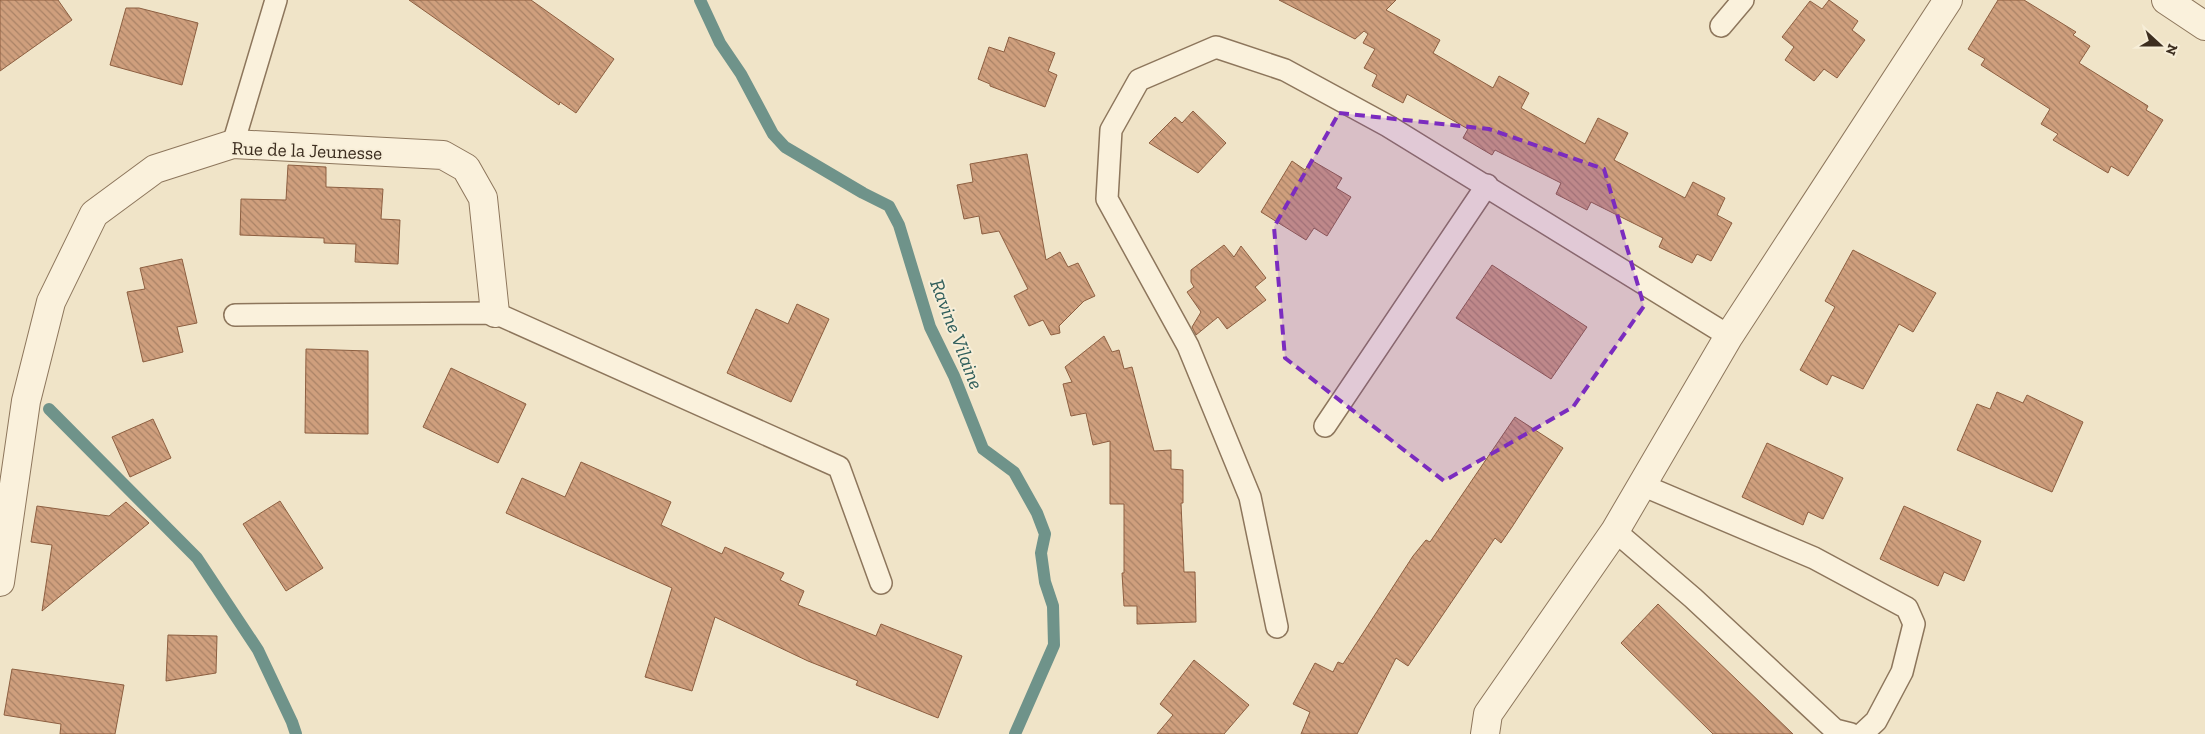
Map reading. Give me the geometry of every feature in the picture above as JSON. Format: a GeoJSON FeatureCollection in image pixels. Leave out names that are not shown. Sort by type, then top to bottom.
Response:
{"type":"FeatureCollection","features":[{"type":"Feature","properties":{"kind":"street"},"geometry":{"type":"LineString","coordinates":[[1485,734],[1488,714],[1615,531],[1729,336],[1948,0]]}},
{"type":"Feature","properties":{"kind":"street"},"geometry":{"type":"LineString","coordinates":[[2166,0],[2205,26]]}},
{"type":"Feature","properties":{"kind":"street","name":"Rue de la Jeunesse"},"geometry":{"type":"LineString","coordinates":[[0,582],[26,401],[51,302],[94,214],[155,169],[233,144],[443,155],[466,168],[483,198],[495,313]]}},
{"type":"Feature","properties":{"kind":"lane"},"geometry":{"type":"LineString","coordinates":[[233,144],[276,0]]}},
{"type":"Feature","properties":{"kind":"lane"},"geometry":{"type":"LineString","coordinates":[[1721,26],[1743,0]]}},
{"type":"Feature","properties":{"kind":"lane"},"geometry":{"type":"LineString","coordinates":[[1277,626],[1250,497],[1188,346],[1107,199],[1111,130],[1139,80],[1216,47],[1285,70],[1388,126],[1487,185],[1729,336]]}},
{"type":"Feature","properties":{"kind":"lane"},"geometry":{"type":"LineString","coordinates":[[1325,426],[1487,185]]}},
{"type":"Feature","properties":{"kind":"lane"},"geometry":{"type":"LineString","coordinates":[[235,315],[495,313],[839,467],[881,583]]}},
{"type":"Feature","properties":{"kind":"lane"},"geometry":{"type":"LineString","coordinates":[[1642,485],[1814,558],[1907,608],[1914,624],[1902,672],[1876,721],[1862,734]]}},
{"type":"Feature","properties":{"kind":"lane"},"geometry":{"type":"LineString","coordinates":[[1615,531],[1693,598],[1835,730],[1851,734]]}},
{"type":"Feature","properties":{"kind":"highlighted area"},"geometry":{"type":"Polygon","coordinates":[[[1339,113],[1489,129],[1604,169],[1644,306],[1573,407],[1444,481],[1285,358],[1274,227],[1339,113]]]}},
{"type":"Feature","properties":{"kind":"building"},"geometry":{"type":"Polygon","coordinates":[[[0,0],[58,0],[72,20],[0,71],[0,0]]]}},
{"type":"Feature","properties":{"kind":"building"},"geometry":{"type":"Polygon","coordinates":[[[409,0],[531,0],[614,59],[576,113],[560,102],[559,105],[409,0]]]}},
{"type":"Feature","properties":{"kind":"building"},"geometry":{"type":"Polygon","coordinates":[[[1279,0],[1396,0],[1386,10],[1440,40],[1433,53],[1493,88],[1499,76],[1529,93],[1521,108],[1585,144],[1598,118],[1628,133],[1614,160],[1685,198],[1693,182],[1725,198],[1717,215],[1732,223],[1711,261],[1697,254],[1692,263],[1659,247],[1663,238],[1591,202],[1587,210],[1556,194],[1561,183],[1495,150],[1492,155],[1463,138],[1468,129],[1407,94],[1403,103],[1372,86],[1377,75],[1364,68],[1375,49],[1363,43],[1368,34],[1364,31],[1355,39],[1279,0]]]}},
{"type":"Feature","properties":{"kind":"building"},"geometry":{"type":"Polygon","coordinates":[[[1829,0],[1858,21],[1852,30],[1865,40],[1837,78],[1824,69],[1814,81],[1785,60],[1794,47],[1782,37],[1810,1],[1822,9],[1829,0]]]}},
{"type":"Feature","properties":{"kind":"building"},"geometry":{"type":"Polygon","coordinates":[[[1998,0],[2024,0],[2076,32],[2073,35],[2090,46],[2079,63],[2148,106],[2146,110],[2163,120],[2128,176],[2111,166],[2108,173],[2053,140],[2058,134],[2041,124],[2050,109],[1981,65],[1985,59],[1968,49],[1998,0]]]}},
{"type":"Feature","properties":{"kind":"building"},"geometry":{"type":"Polygon","coordinates":[[[126,8],[139,8],[198,23],[182,85],[110,65],[126,8]]]}},
{"type":"Feature","properties":{"kind":"building"},"geometry":{"type":"Polygon","coordinates":[[[1009,37],[1055,53],[1048,71],[1057,75],[1045,107],[990,86],[990,84],[978,79],[989,47],[1004,52],[1009,37]]]}},
{"type":"Feature","properties":{"kind":"building"},"geometry":{"type":"Polygon","coordinates":[[[1193,111],[1226,143],[1198,173],[1149,143],[1175,117],[1182,123],[1193,111]]]}},
{"type":"Feature","properties":{"kind":"building"},"geometry":{"type":"Polygon","coordinates":[[[1027,154],[1046,260],[1060,252],[1068,267],[1078,263],[1095,296],[1084,301],[1059,326],[1060,333],[1051,335],[1043,320],[1029,326],[1014,296],[1028,289],[999,231],[982,234],[979,216],[964,219],[957,185],[973,182],[970,164],[1027,154]]]}},
{"type":"Feature","properties":{"kind":"building"},"geometry":{"type":"Polygon","coordinates":[[[1311,160],[1342,178],[1336,188],[1351,197],[1327,236],[1314,228],[1306,240],[1261,212],[1292,161],[1305,170],[1311,160]]]}},
{"type":"Feature","properties":{"kind":"building"},"geometry":{"type":"Polygon","coordinates":[[[288,165],[326,167],[326,187],[383,189],[381,219],[400,220],[398,264],[355,262],[356,244],[324,243],[324,238],[240,235],[241,199],[286,200],[288,165]]]}},
{"type":"Feature","properties":{"kind":"building"},"geometry":{"type":"Polygon","coordinates":[[[1224,245],[1234,257],[1241,246],[1266,278],[1255,287],[1266,300],[1227,329],[1218,317],[1196,335],[1192,327],[1201,312],[1187,292],[1194,287],[1191,282],[1191,270],[1224,245]]]}},
{"type":"Feature","properties":{"kind":"building"},"geometry":{"type":"Polygon","coordinates":[[[1853,250],[1936,293],[1913,332],[1899,324],[1863,389],[1832,375],[1827,385],[1800,370],[1835,307],[1825,301],[1853,250]]]}},
{"type":"Feature","properties":{"kind":"building"},"geometry":{"type":"Polygon","coordinates":[[[182,259],[197,323],[177,327],[183,352],[143,362],[127,292],[145,289],[140,268],[182,259]]]}},
{"type":"Feature","properties":{"kind":"building"},"geometry":{"type":"Polygon","coordinates":[[[1492,265],[1587,327],[1551,379],[1456,318],[1492,265]]]}},
{"type":"Feature","properties":{"kind":"building"},"geometry":{"type":"Polygon","coordinates":[[[797,304],[829,319],[791,402],[727,373],[756,309],[788,324],[797,304]]]}},
{"type":"Feature","properties":{"kind":"building"},"geometry":{"type":"Polygon","coordinates":[[[1104,336],[1112,352],[1119,350],[1124,369],[1132,367],[1154,451],[1171,450],[1171,469],[1183,470],[1183,503],[1181,503],[1184,572],[1195,572],[1196,622],[1137,624],[1137,606],[1124,606],[1122,573],[1124,573],[1124,504],[1110,504],[1110,441],[1093,445],[1086,413],[1071,416],[1063,384],[1072,382],[1065,367],[1104,336]]]}},
{"type":"Feature","properties":{"kind":"building"},"geometry":{"type":"Polygon","coordinates":[[[306,349],[368,351],[368,434],[305,433],[306,349]]]}},
{"type":"Feature","properties":{"kind":"building"},"geometry":{"type":"Polygon","coordinates":[[[451,368],[526,404],[498,463],[423,427],[451,368]]]}},
{"type":"Feature","properties":{"kind":"building"},"geometry":{"type":"Polygon","coordinates":[[[1997,392],[2023,403],[2027,395],[2083,422],[2052,492],[1957,450],[1977,404],[1990,409],[1997,392]]]}},
{"type":"Feature","properties":{"kind":"building"},"geometry":{"type":"Polygon","coordinates":[[[1515,417],[1563,448],[1512,527],[1501,543],[1495,538],[1408,666],[1396,658],[1357,734],[1301,734],[1310,712],[1293,704],[1315,663],[1333,672],[1338,662],[1343,664],[1413,556],[1426,540],[1430,542],[1515,417]]]}},
{"type":"Feature","properties":{"kind":"building"},"geometry":{"type":"Polygon","coordinates":[[[153,419],[171,458],[130,477],[112,437],[153,419]]]}},
{"type":"Feature","properties":{"kind":"building"},"geometry":{"type":"Polygon","coordinates":[[[1767,443],[1843,478],[1823,519],[1808,512],[1803,525],[1742,497],[1767,443]]]}},
{"type":"Feature","properties":{"kind":"building"},"geometry":{"type":"Polygon","coordinates":[[[581,462],[671,502],[661,525],[722,554],[725,547],[784,573],[780,580],[804,591],[798,605],[876,636],[881,624],[962,656],[938,718],[856,685],[858,681],[808,661],[715,617],[692,691],[645,677],[672,588],[506,513],[522,478],[565,497],[581,462]]]}},
{"type":"Feature","properties":{"kind":"building"},"geometry":{"type":"Polygon","coordinates":[[[280,501],[323,568],[286,591],[243,524],[280,501]]]}},
{"type":"Feature","properties":{"kind":"building"},"geometry":{"type":"Polygon","coordinates":[[[126,502],[149,523],[42,611],[52,545],[31,542],[37,506],[109,516],[126,502]]]}},
{"type":"Feature","properties":{"kind":"building"},"geometry":{"type":"Polygon","coordinates":[[[1904,506],[1981,541],[1964,581],[1944,572],[1938,586],[1880,559],[1904,506]]]}},
{"type":"Feature","properties":{"kind":"building"},"geometry":{"type":"Polygon","coordinates":[[[1658,604],[1793,734],[1713,734],[1621,643],[1658,604]]]}},
{"type":"Feature","properties":{"kind":"building"},"geometry":{"type":"Polygon","coordinates":[[[168,635],[217,636],[216,673],[166,681],[168,635]]]}},
{"type":"Feature","properties":{"kind":"building"},"geometry":{"type":"Polygon","coordinates":[[[1194,660],[1249,705],[1224,734],[1157,734],[1173,715],[1160,704],[1194,660]]]}},
{"type":"Feature","properties":{"kind":"building"},"geometry":{"type":"Polygon","coordinates":[[[12,669],[124,685],[115,734],[60,734],[61,724],[4,715],[12,669]]]}},
{"type":"Feature","properties":{"kind":"waterway","name":"Ravine Vilaine"},"geometry":{"type":"LineString","coordinates":[[700,0],[720,43],[741,74],[773,134],[785,147],[863,193],[889,206],[899,225],[930,327],[954,376],[983,449],[1014,472],[1037,513],[1045,534],[1041,553],[1045,582],[1053,606],[1054,645],[1015,734]]}},
{"type":"Feature","properties":{"kind":"waterway"},"geometry":{"type":"LineString","coordinates":[[49,409],[197,558],[258,650],[296,734]]}}]}
